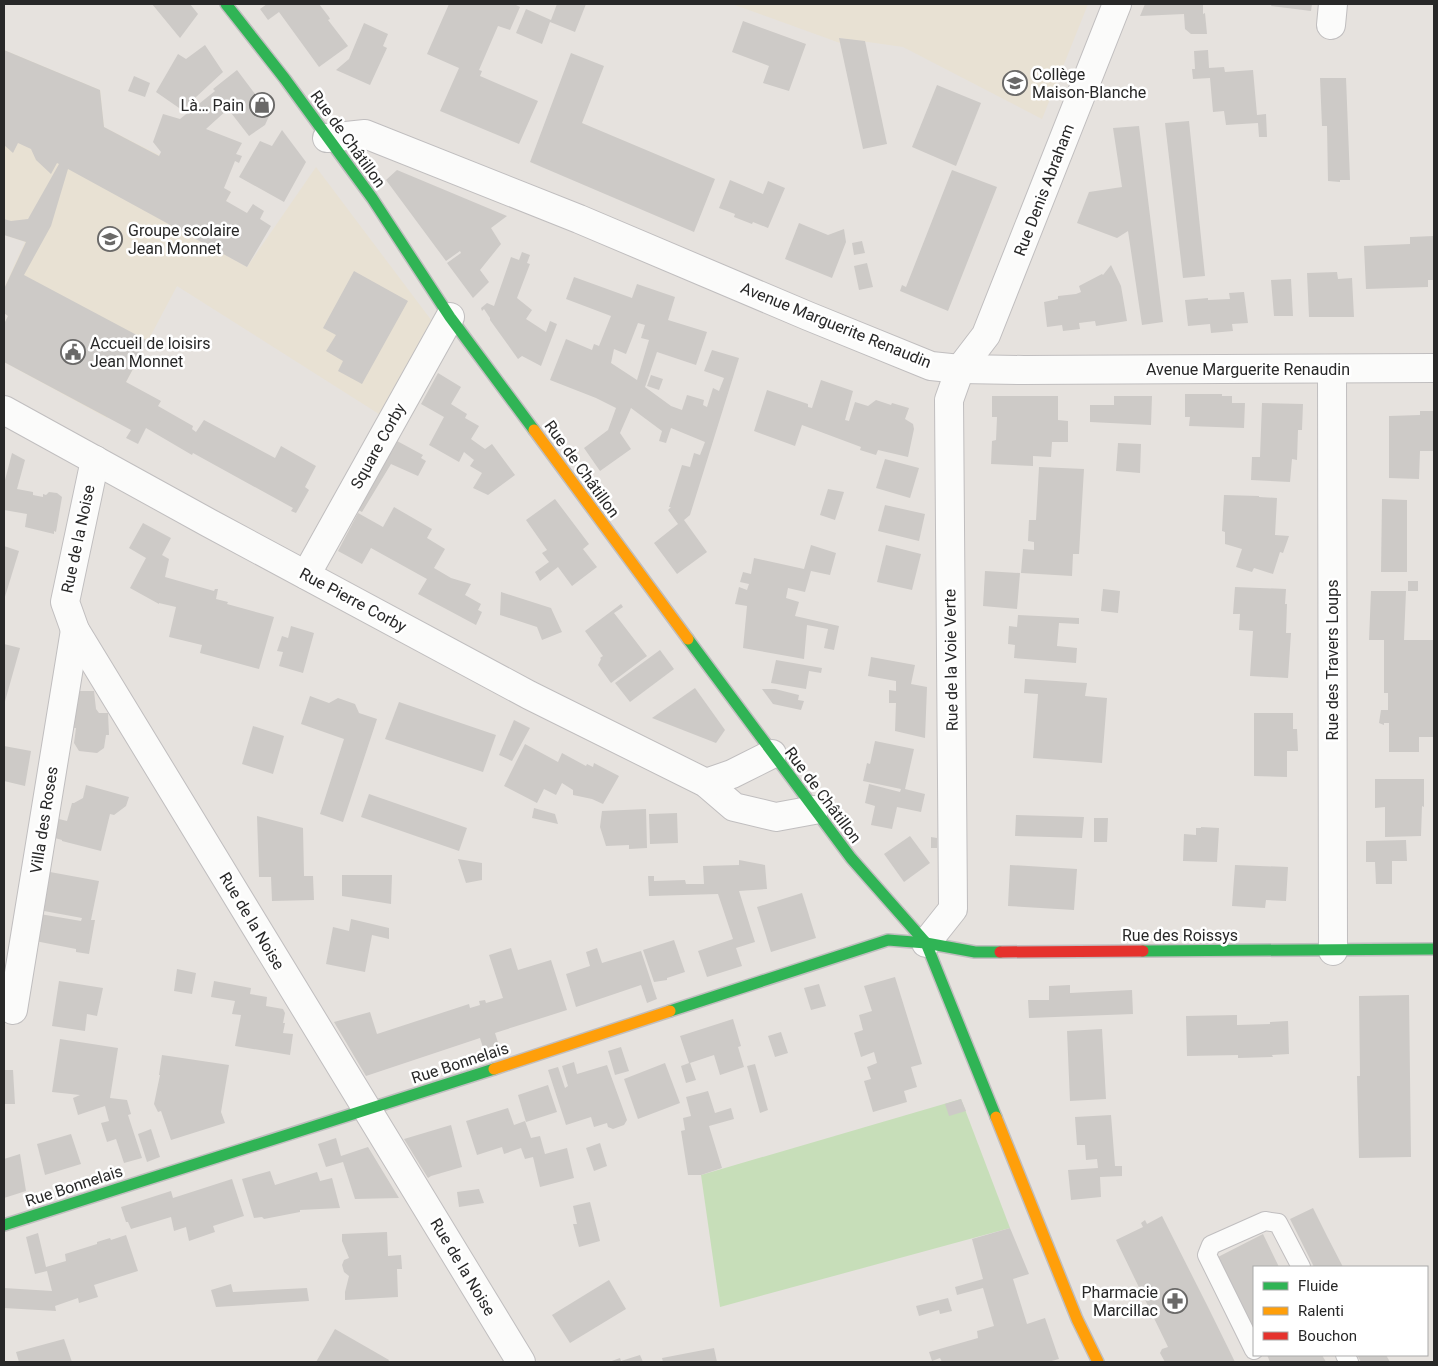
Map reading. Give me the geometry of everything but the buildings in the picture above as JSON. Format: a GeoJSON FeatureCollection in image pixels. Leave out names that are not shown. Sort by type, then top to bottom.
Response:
{"type":"FeatureCollection","features":[{"type":"Feature","properties":{"kind":"main road","name":"Rue de Châtillon"},"geometry":{"type":"LineString","coordinates":[[226,4],[285,79],[372,198],[450,317],[772,754],[850,858],[926,943],[1077,1319],[1098,1362]]}},
{"type":"Feature","properties":{"kind":"main road","name":"Rue Bonnelais"},"geometry":{"type":"LineString","coordinates":[[4,1225],[367,1110],[888,940],[926,943]]}},
{"type":"Feature","properties":{"kind":"main road","name":"Rue des Roissys"},"geometry":{"type":"LineString","coordinates":[[926,943],[975,952],[1434,950]]}},
{"type":"Feature","properties":{"kind":"street","name":"Rue Denis Abraham"},"geometry":{"type":"LineString","coordinates":[[960,369],[986,335],[1117,4]]}},
{"type":"Feature","properties":{"kind":"street","name":"Avenue Marguerite Renaudin"},"geometry":{"type":"LineString","coordinates":[[327,138],[365,134],[579,219],[931,366],[960,369],[1434,368]]}},
{"type":"Feature","properties":{"kind":"street","name":"Square Corby"},"geometry":{"type":"LineString","coordinates":[[306,575],[450,317]]}},
{"type":"Feature","properties":{"kind":"street","name":"Rue de la Voie Verte"},"geometry":{"type":"LineString","coordinates":[[926,943],[953,909],[949,400],[960,369]]}},
{"type":"Feature","properties":{"kind":"street","name":"Rue des Travers Loups"},"geometry":{"type":"LineString","coordinates":[[1332,369],[1333,951]]}},
{"type":"Feature","properties":{"kind":"street","name":"Rue Pierre Corby"},"geometry":{"type":"LineString","coordinates":[[4,410],[529,695],[706,783],[734,807],[776,817],[814,810]]}},
{"type":"Feature","properties":{"kind":"street","name":"Rue de la Noise"},"geometry":{"type":"LineString","coordinates":[[96,460],[65,602],[75,630],[521,1362]]}},
{"type":"Feature","properties":{"kind":"street","name":"Villa des Roses"},"geometry":{"type":"LineString","coordinates":[[13,1010],[75,630]]}},
{"type":"Feature","properties":{"kind":"street"},"geometry":{"type":"LineString","coordinates":[[706,783],[732,774],[772,754]]}},
{"type":"Feature","properties":{"kind":"lane"},"geometry":{"type":"LineString","coordinates":[[1253,1348],[1207,1255],[1211,1245],[1265,1221],[1278,1223],[1300,1266]]}},
{"type":"Feature","properties":{"kind":"shaded area","name":"Collège Maison-Blanche"},"geometry":{"type":"Polygon","coordinates":[[[732,4],[1088,4],[1042,119],[903,47],[840,38],[840,43],[732,4]]]}},
{"type":"Feature","properties":{"kind":"shaded area","name":"Groupe scolaire Jean Monnet"},"geometry":{"type":"Polygon","coordinates":[[[4,50],[100,90],[104,127],[231,192],[203,242],[247,267],[316,167],[444,337],[390,421],[177,286],[107,418],[4,362],[4,324],[8,316],[4,313],[4,288],[25,242],[4,235],[4,50]]]}},
{"type":"Feature","properties":{"kind":"green space"},"geometry":{"type":"Polygon","coordinates":[[[961,1099],[1010,1228],[720,1307],[701,1175],[961,1099]]]}},
{"type":"Feature","properties":{"kind":"traffic: fast"},"geometry":{"type":"LineString","coordinates":[[226,4],[285,79],[372,198],[450,317],[534,430]]}},
{"type":"Feature","properties":{"kind":"traffic: fast"},"geometry":{"type":"LineString","coordinates":[[688,639],[851,858],[926,943],[996,1117]]}},
{"type":"Feature","properties":{"kind":"traffic: fast"},"geometry":{"type":"LineString","coordinates":[[670,1011],[888,940],[926,943],[975,952],[1000,952]]}},
{"type":"Feature","properties":{"kind":"traffic: fast"},"geometry":{"type":"LineString","coordinates":[[1143,951],[1434,949]]}},
{"type":"Feature","properties":{"kind":"traffic: fast"},"geometry":{"type":"LineString","coordinates":[[4,1225],[494,1069]]}},
{"type":"Feature","properties":{"kind":"traffic: slow"},"geometry":{"type":"LineString","coordinates":[[534,430],[688,639]]}},
{"type":"Feature","properties":{"kind":"traffic: slow"},"geometry":{"type":"LineString","coordinates":[[494,1069],[670,1011]]}},
{"type":"Feature","properties":{"kind":"traffic: slow"},"geometry":{"type":"LineString","coordinates":[[996,1117],[1077,1319],[1098,1362]]}},
{"type":"Feature","properties":{"kind":"traffic: jam"},"geometry":{"type":"LineString","coordinates":[[1000,952],[1143,951]]}},
{"type":"Feature","properties":{"kind":"place","name":"Collège Maison-Blanche"},"geometry":{"type":"Point","coordinates":[1015,83]}},
{"type":"Feature","properties":{"kind":"place","name":"Là… Pain"},"geometry":{"type":"Point","coordinates":[262,105]}},
{"type":"Feature","properties":{"kind":"place","name":"Groupe scolaire Jean Monnet"},"geometry":{"type":"Point","coordinates":[110,239]}},
{"type":"Feature","properties":{"kind":"place","name":"Accueil de loisirs Jean Monnet"},"geometry":{"type":"Point","coordinates":[73,352]}},
{"type":"Feature","properties":{"kind":"place","name":"Pharmacie Marcillac"},"geometry":{"type":"Point","coordinates":[1175,1301]}}]}
